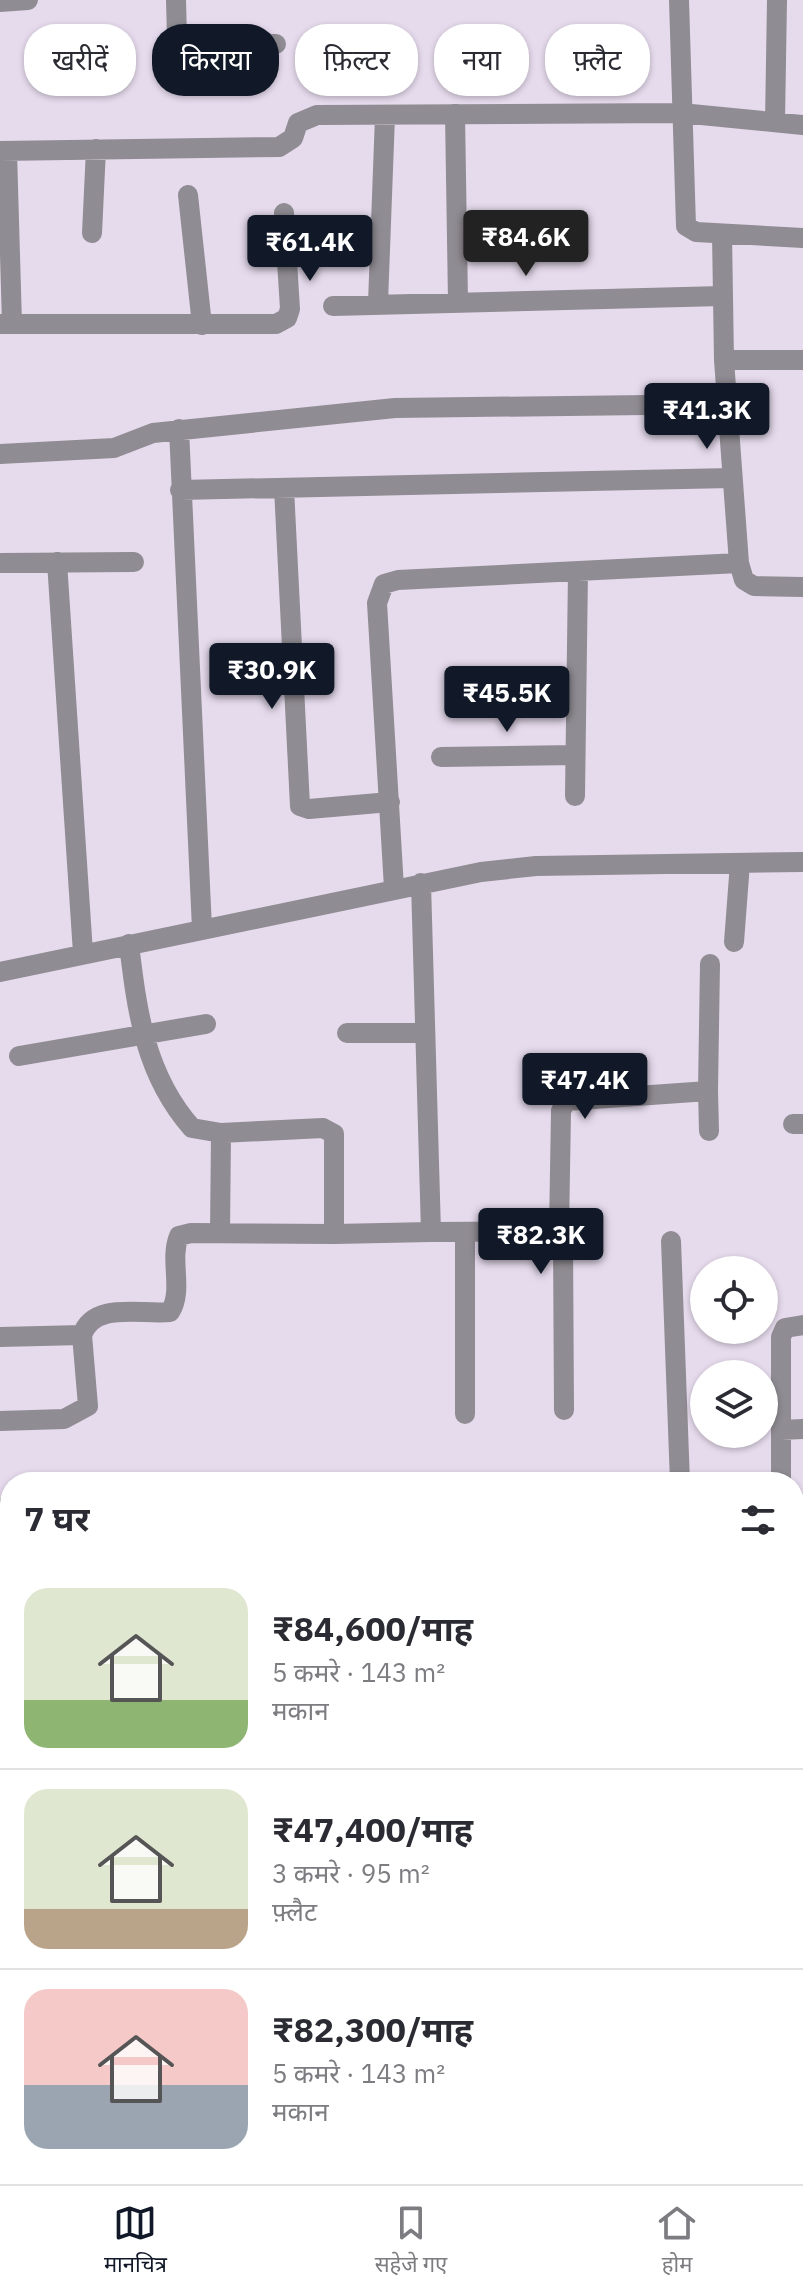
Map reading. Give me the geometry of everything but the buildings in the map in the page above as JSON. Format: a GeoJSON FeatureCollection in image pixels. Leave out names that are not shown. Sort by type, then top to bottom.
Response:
{"type":"FeatureCollection","features":[{"type":"Feature","properties":{"kind":"street"},"geometry":{"type":"LineString","coordinates":[[0,2],[28,0]]}},
{"type":"Feature","properties":{"kind":"street"},"geometry":{"type":"LineString","coordinates":[[176,0],[177,24]]}},
{"type":"Feature","properties":{"kind":"street"},"geometry":{"type":"LineString","coordinates":[[679,0],[686,226],[696,232],[803,238]]}},
{"type":"Feature","properties":{"kind":"street"},"geometry":{"type":"LineString","coordinates":[[775,122],[777,0]]}},
{"type":"Feature","properties":{"kind":"street"},"geometry":{"type":"LineString","coordinates":[[284,213],[290,309],[287,318],[276,324],[6,324],[4,151],[279,147],[293,138],[298,123],[306,117],[681,113],[803,125]]}},
{"type":"Feature","properties":{"kind":"street"},"geometry":{"type":"LineString","coordinates":[[455,114],[458,301]]}},
{"type":"Feature","properties":{"kind":"street"},"geometry":{"type":"LineString","coordinates":[[378,303],[385,116]]}},
{"type":"Feature","properties":{"kind":"street"},"geometry":{"type":"LineString","coordinates":[[92,233],[96,149]]}},
{"type":"Feature","properties":{"kind":"street"},"geometry":{"type":"LineString","coordinates":[[188,195],[202,325]]}},
{"type":"Feature","properties":{"kind":"street"},"geometry":{"type":"LineString","coordinates":[[722,234],[724,360],[739,563],[744,580],[754,586],[803,587]]}},
{"type":"Feature","properties":{"kind":"street"},"geometry":{"type":"LineString","coordinates":[[333,306],[722,296]]}},
{"type":"Feature","properties":{"kind":"street"},"geometry":{"type":"LineString","coordinates":[[724,360],[803,360]]}},
{"type":"Feature","properties":{"kind":"street"},"geometry":{"type":"LineString","coordinates":[[0,454],[114,448],[153,433],[179,429],[395,408],[727,404]]}},
{"type":"Feature","properties":{"kind":"street"},"geometry":{"type":"LineString","coordinates":[[179,429],[202,929]]}},
{"type":"Feature","properties":{"kind":"street"},"geometry":{"type":"LineString","coordinates":[[180,490],[731,478]]}},
{"type":"Feature","properties":{"kind":"street"},"geometry":{"type":"LineString","coordinates":[[284,488],[300,806],[309,809],[390,802]]}},
{"type":"Feature","properties":{"kind":"street"},"geometry":{"type":"LineString","coordinates":[[57,562],[83,953]]}},
{"type":"Feature","properties":{"kind":"street"},"geometry":{"type":"LineString","coordinates":[[0,563],[134,562]]}},
{"type":"Feature","properties":{"kind":"street"},"geometry":{"type":"LineString","coordinates":[[394,888],[377,603],[384,584],[398,580],[739,563]]}},
{"type":"Feature","properties":{"kind":"street"},"geometry":{"type":"LineString","coordinates":[[575,796],[578,571]]}},
{"type":"Feature","properties":{"kind":"street"},"geometry":{"type":"LineString","coordinates":[[441,757],[575,755]]}},
{"type":"Feature","properties":{"kind":"street"},"geometry":{"type":"LineString","coordinates":[[0,972],[394,888],[536,866],[803,862]]}},
{"type":"Feature","properties":{"kind":"street"},"geometry":{"type":"LineString","coordinates":[[734,942],[740,863]]}},
{"type":"Feature","properties":{"kind":"street"},"geometry":{"type":"LineString","coordinates":[[421,883],[431,1232]]}},
{"type":"Feature","properties":{"kind":"street"},"geometry":{"type":"LineString","coordinates":[[129,944],[141,1035],[157,1072],[192,1128],[221,1133],[330,1130],[335,1138],[334,1234]]}},
{"type":"Feature","properties":{"kind":"street"},"geometry":{"type":"LineString","coordinates":[[709,1131],[710,964]]}},
{"type":"Feature","properties":{"kind":"street"},"geometry":{"type":"LineString","coordinates":[[19,1056],[206,1024]]}},
{"type":"Feature","properties":{"kind":"street"},"geometry":{"type":"LineString","coordinates":[[347,1033],[425,1033]]}},
{"type":"Feature","properties":{"kind":"street"},"geometry":{"type":"LineString","coordinates":[[564,1410],[563,1240],[559,1231],[561,1111],[566,1101],[708,1091]]}},
{"type":"Feature","properties":{"kind":"street"},"geometry":{"type":"LineString","coordinates":[[220,1233],[221,1133]]}},
{"type":"Feature","properties":{"kind":"street"},"geometry":{"type":"LineString","coordinates":[[0,1421],[64,1419],[88,1406],[82,1335],[94,1316],[170,1312],[176,1302],[174,1246],[179,1236],[220,1233],[559,1231]]}},
{"type":"Feature","properties":{"kind":"street"},"geometry":{"type":"LineString","coordinates":[[465,1232],[465,1414]]}},
{"type":"Feature","properties":{"kind":"street"},"geometry":{"type":"LineString","coordinates":[[671,1241],[680,1472]]}},
{"type":"Feature","properties":{"kind":"street"},"geometry":{"type":"LineString","coordinates":[[781,1472],[781,1337],[785,1328],[803,1325]]}},
{"type":"Feature","properties":{"kind":"street"},"geometry":{"type":"LineString","coordinates":[[0,1337],[82,1335]]}},
{"type":"Feature","properties":{"kind":"street"},"geometry":{"type":"LineString","coordinates":[[781,1430],[803,1429]]}}]}
